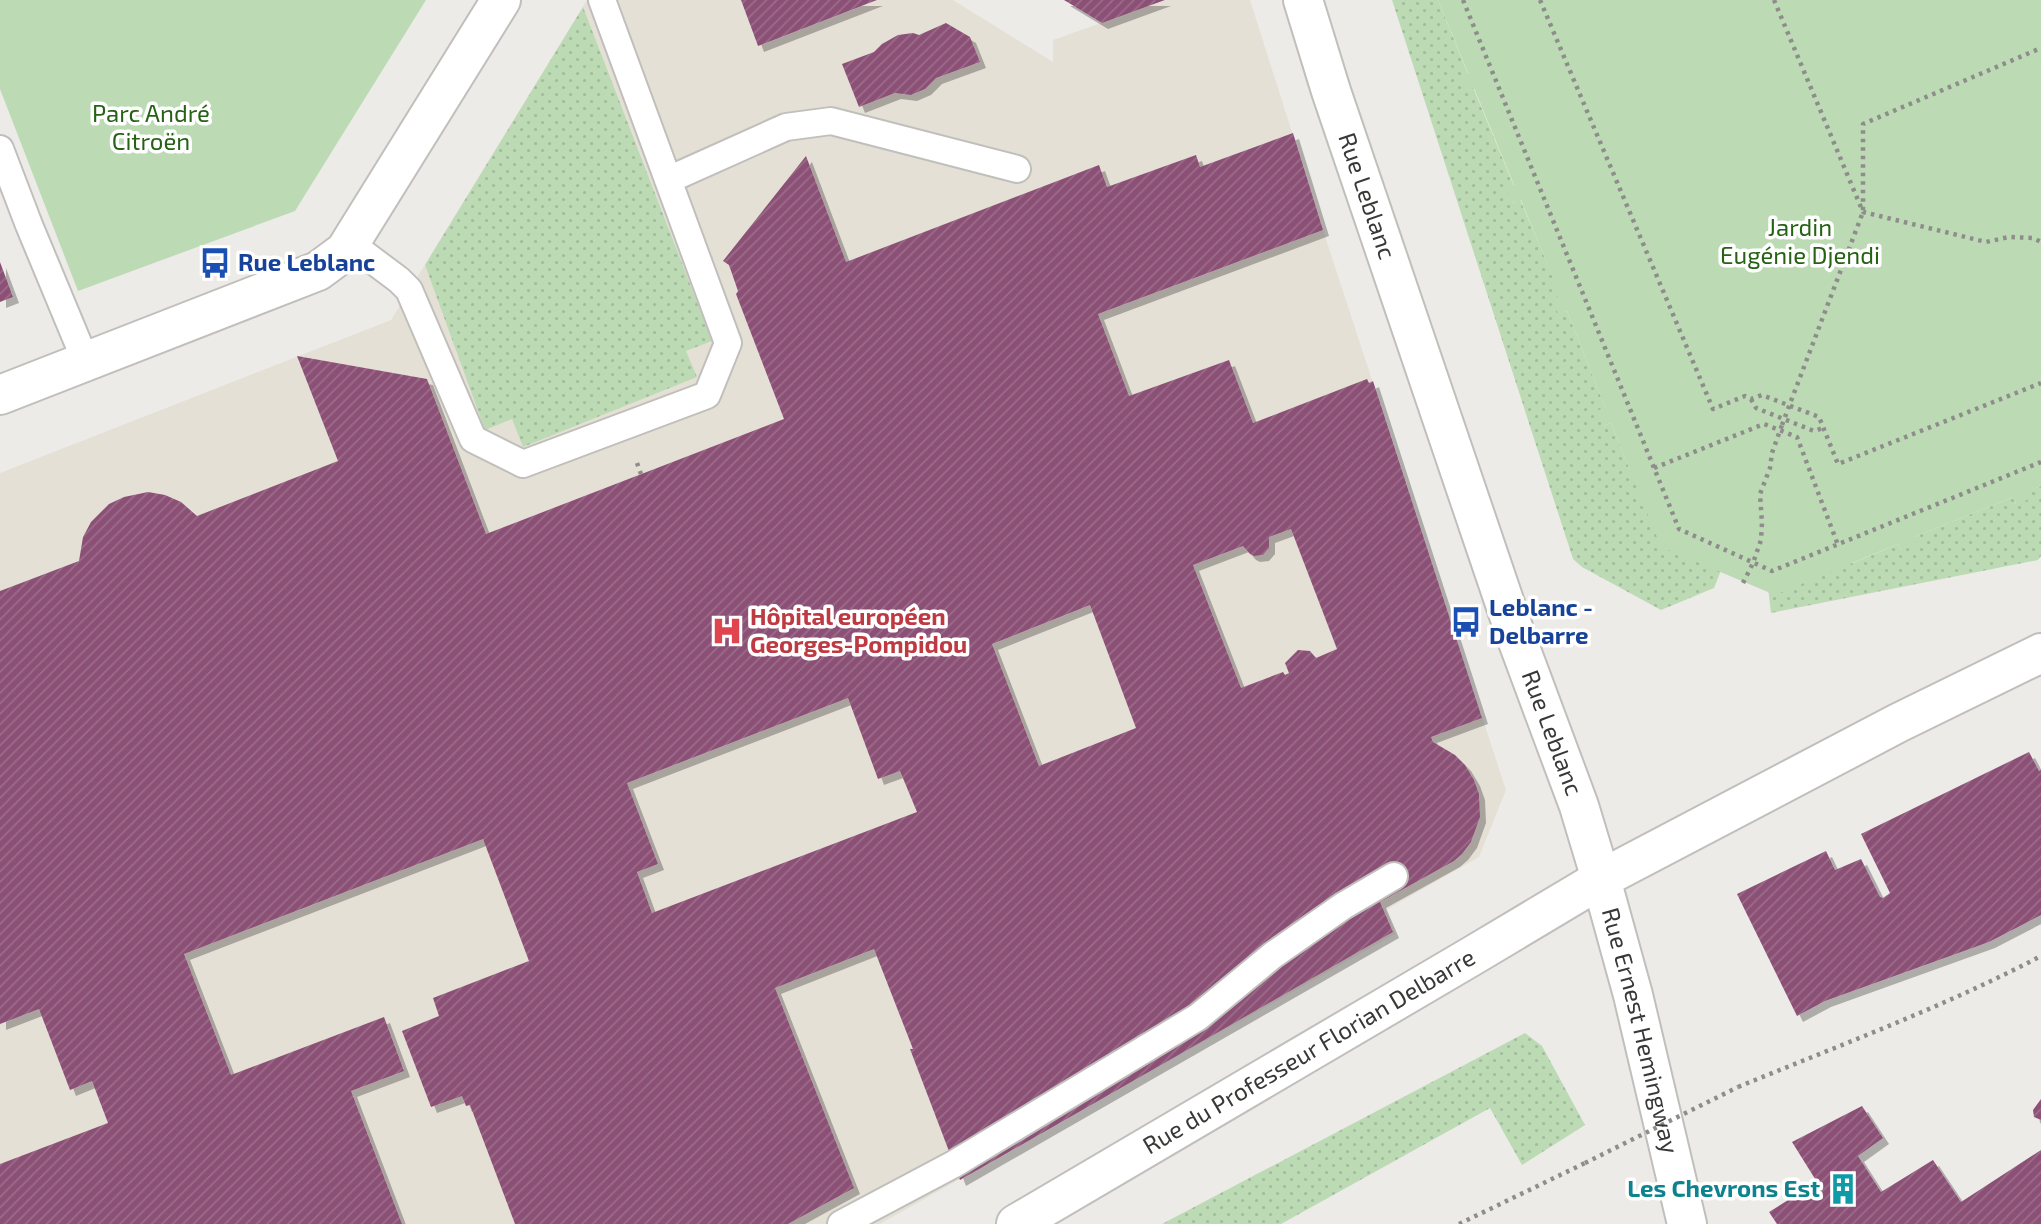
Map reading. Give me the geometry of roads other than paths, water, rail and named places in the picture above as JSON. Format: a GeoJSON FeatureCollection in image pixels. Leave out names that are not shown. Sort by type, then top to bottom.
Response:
{"type":"FeatureCollection","features":[{"type":"Feature","properties":{"kind":"street"},"geometry":{"type":"LineString","coordinates":[[0,395],[318,271],[345,251],[502,0]]}},
{"type":"Feature","properties":{"kind":"street","name":"Rue Leblanc"},"geometry":{"type":"LineString","coordinates":[[1303,0],[1335,104],[1601,878]]}},
{"type":"Feature","properties":{"kind":"street"},"geometry":{"type":"LineString","coordinates":[[1601,878],[1898,723],[2041,653]]}},
{"type":"Feature","properties":{"kind":"street","name":"Rue du Professeur Florian Delbarre"},"geometry":{"type":"LineString","coordinates":[[1016,1224],[1601,878]]}},
{"type":"Feature","properties":{"kind":"street","name":"Rue Ernest Hemingway"},"geometry":{"type":"LineString","coordinates":[[1601,878],[1633,995],[1687,1224]]}},
{"type":"Feature","properties":{"kind":"lane"},"geometry":{"type":"LineString","coordinates":[[351,244],[409,290],[473,439],[523,464],[706,395],[728,343],[602,0]]}},
{"type":"Feature","properties":{"kind":"lane"},"geometry":{"type":"LineString","coordinates":[[668,180],[786,127],[831,121],[1017,169]]}},
{"type":"Feature","properties":{"kind":"lane"},"geometry":{"type":"LineString","coordinates":[[0,149],[86,362]]}},
{"type":"Feature","properties":{"kind":"lane"},"geometry":{"type":"LineString","coordinates":[[841,1224],[954,1164],[1198,1017],[1273,955],[1343,906],[1394,876]]}},
{"type":"Feature","properties":{"kind":"place","name":"Rue Leblanc"},"geometry":{"type":"Point","coordinates":[215,263]}},
{"type":"Feature","properties":{"kind":"place","name":"Leblanc - Delbarre"},"geometry":{"type":"Point","coordinates":[1466,622]}},
{"type":"Feature","properties":{"kind":"place","name":"Hôpital européen Georges-Pompidou"},"geometry":{"type":"Point","coordinates":[727,631]}},
{"type":"Feature","properties":{"kind":"place","name":"Les Chevrons Est"},"geometry":{"type":"Point","coordinates":[1843,1189]}},
{"type":"Feature","properties":{"kind":"park label","name":"Parc André Citroën"},"geometry":{"type":"Point","coordinates":[151,128]}},
{"type":"Feature","properties":{"kind":"park label","name":"Jardin Eugénie Djendi"},"geometry":{"type":"Point","coordinates":[1800,242]}}]}
